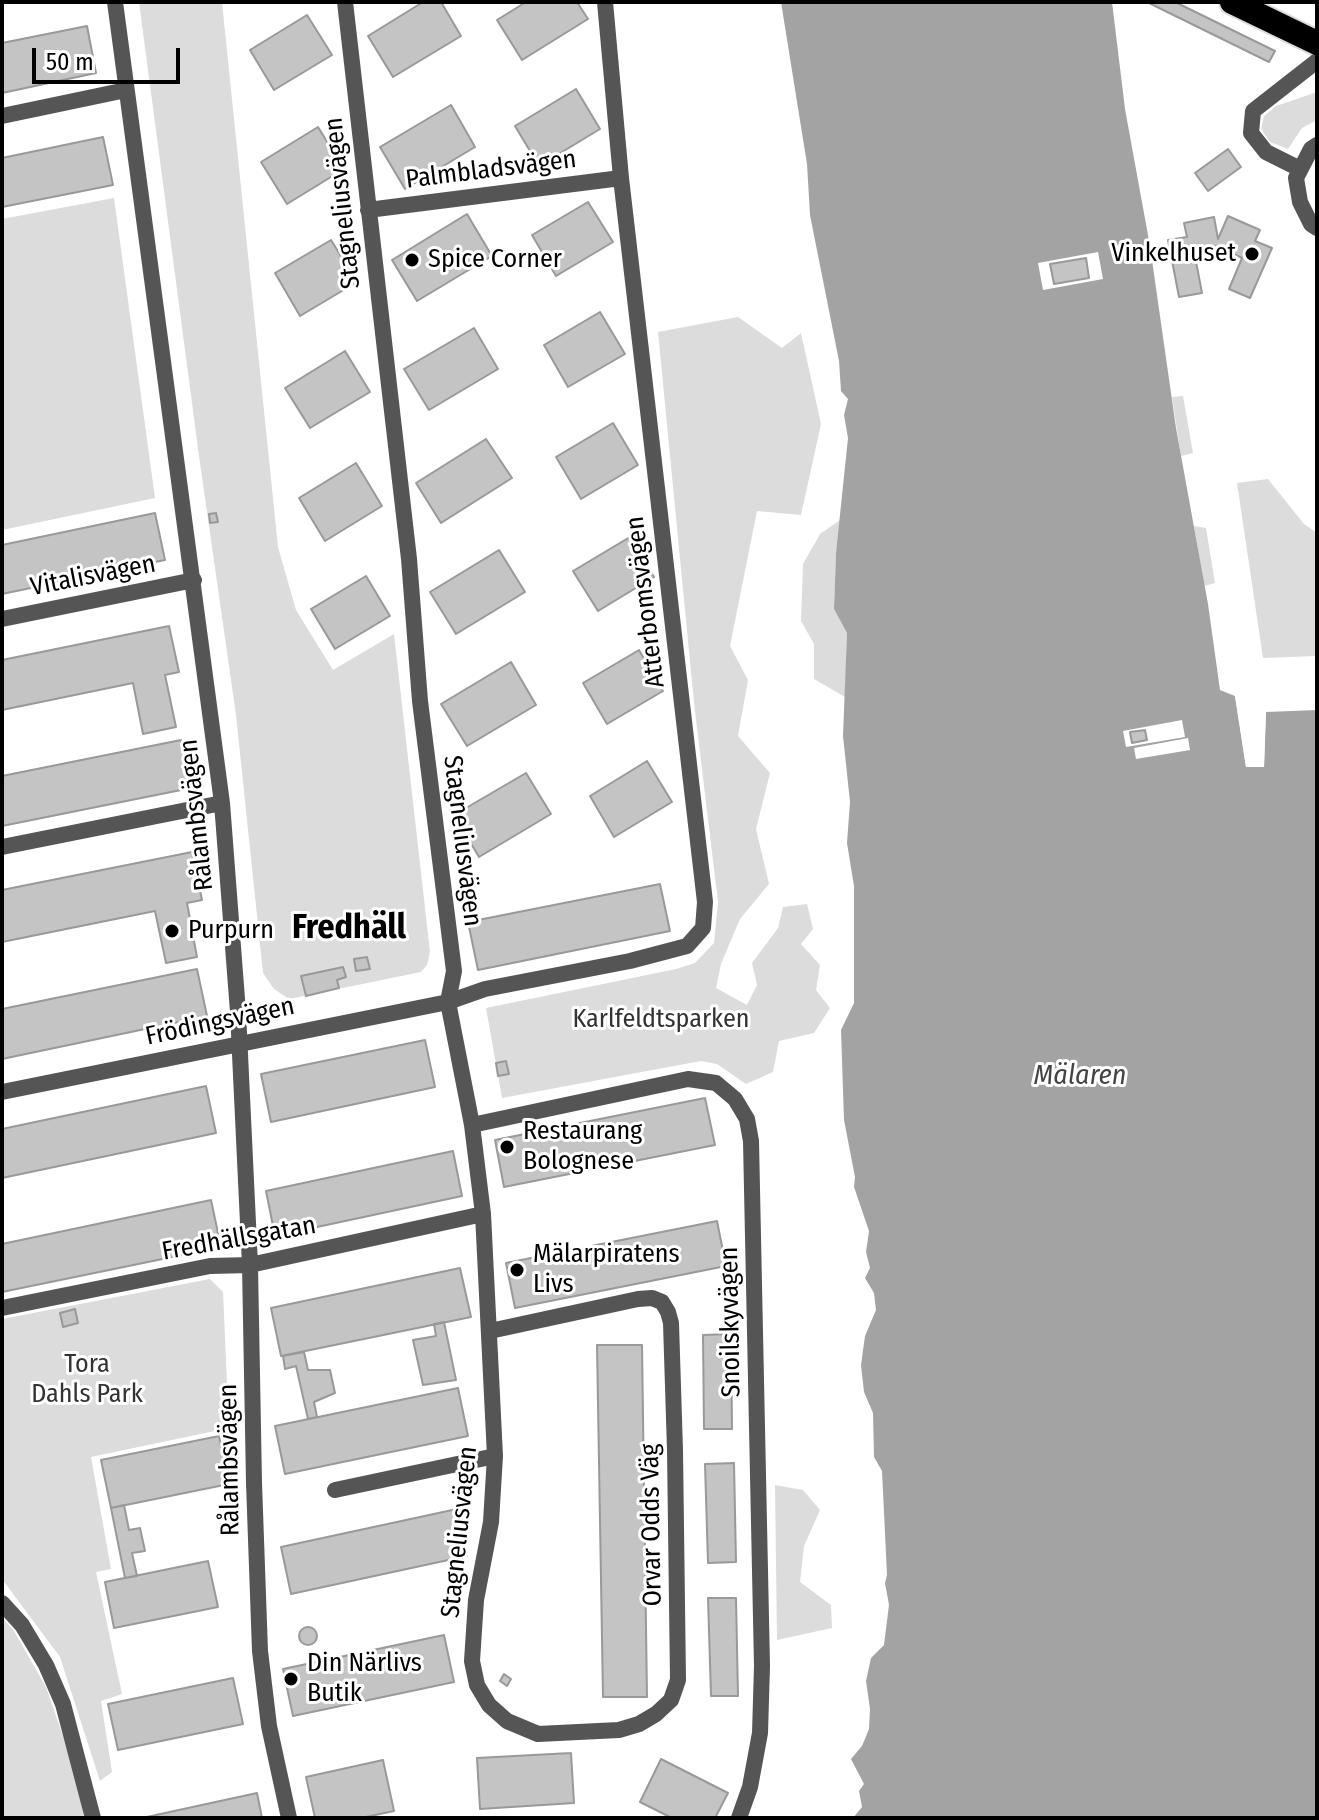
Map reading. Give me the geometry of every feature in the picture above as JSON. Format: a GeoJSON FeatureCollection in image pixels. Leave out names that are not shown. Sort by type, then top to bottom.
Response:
{"type":"FeatureCollection","features":[{"type":"Feature","properties":{"kind":"highway"},"geometry":{"type":"LineString","coordinates":[[1232,2],[1317,43]]}},
{"type":"Feature","properties":{"kind":"street","name":"Rålambsvägen"},"geometry":{"type":"LineString","coordinates":[[115,2],[222,803],[240,1043],[250,1265],[260,1651],[269,1726],[289,1818]]}},
{"type":"Feature","properties":{"kind":"street","name":"Stagneliusvägen"},"geometry":{"type":"LineString","coordinates":[[345,2],[409,559],[420,701],[454,971],[448,1002],[472,1125],[483,1214],[495,1456],[491,1522],[476,1600],[472,1661],[477,1685]]}},
{"type":"Feature","properties":{"kind":"street","name":"Atterbomsvägen"},"geometry":{"type":"LineString","coordinates":[[448,1002],[485,989],[630,961],[687,946],[703,928],[705,902],[621,178],[605,2]]}},
{"type":"Feature","properties":{"kind":"street"},"geometry":{"type":"LineString","coordinates":[[1300,169],[1266,152],[1251,133],[1253,111],[1317,61]]}},
{"type":"Feature","properties":{"kind":"street"},"geometry":{"type":"LineString","coordinates":[[2,116],[126,90]]}},
{"type":"Feature","properties":{"kind":"street"},"geometry":{"type":"LineString","coordinates":[[1317,145],[1311,149],[1296,178],[1300,202],[1311,224],[1317,228]]}},
{"type":"Feature","properties":{"kind":"street","name":"Palmbladsvägen"},"geometry":{"type":"LineString","coordinates":[[368,210],[621,178]]}},
{"type":"Feature","properties":{"kind":"street","name":"Vitalisvägen"},"geometry":{"type":"LineString","coordinates":[[2,619],[194,580]]}},
{"type":"Feature","properties":{"kind":"street"},"geometry":{"type":"LineString","coordinates":[[2,847],[222,803]]}},
{"type":"Feature","properties":{"kind":"street","name":"Frödingsvägen"},"geometry":{"type":"LineString","coordinates":[[2,1092],[448,1002]]}},
{"type":"Feature","properties":{"kind":"street","name":"Snoilskyvägen"},"geometry":{"type":"LineString","coordinates":[[472,1125],[688,1079],[716,1083],[735,1099],[747,1119],[752,1172],[762,1666],[760,1733],[750,1787],[739,1818]]}},
{"type":"Feature","properties":{"kind":"street","name":"Fredhällsgatan"},"geometry":{"type":"LineString","coordinates":[[2,1308],[210,1266],[250,1265],[483,1214]]}},
{"type":"Feature","properties":{"kind":"street","name":"Orvar Odds Väg"},"geometry":{"type":"LineString","coordinates":[[477,1685],[489,1705],[507,1721],[538,1734],[619,1730],[639,1724],[671,1700],[678,1680],[671,1323],[668,1312],[662,1302],[652,1298],[638,1299],[490,1331]]}},
{"type":"Feature","properties":{"kind":"street"},"geometry":{"type":"LineString","coordinates":[[335,1490],[495,1456]]}},
{"type":"Feature","properties":{"kind":"street"},"geometry":{"type":"LineString","coordinates":[[2,1603],[22,1625],[46,1665],[63,1704],[93,1818]]}},
{"type":"Feature","properties":{"kind":"green space"},"geometry":{"type":"Polygon","coordinates":[[[139,2],[222,2],[278,547],[296,610],[333,670],[394,634],[430,952],[427,965],[421,972],[289,999],[274,989],[263,973],[236,715],[139,2]]]}},
{"type":"Feature","properties":{"kind":"green space"},"geometry":{"type":"Polygon","coordinates":[[[1317,92],[1317,120],[1302,128],[1288,149],[1270,142],[1261,129],[1264,116],[1276,106],[1317,92]]]}},
{"type":"Feature","properties":{"kind":"green space"},"geometry":{"type":"Polygon","coordinates":[[[114,198],[155,498],[2,530],[2,219],[114,198]]]}},
{"type":"Feature","properties":{"kind":"green space","name":"Karlfeldtsparken"},"geometry":{"type":"Polygon","coordinates":[[[738,317],[782,348],[801,333],[821,424],[801,515],[757,511],[730,646],[748,680],[738,736],[770,773],[756,829],[769,884],[740,919],[721,964],[716,988],[747,1005],[757,985],[752,963],[778,928],[783,907],[807,904],[813,929],[801,944],[820,965],[816,990],[830,1008],[814,1033],[779,1041],[773,1072],[746,1084],[717,1064],[701,1061],[502,1098],[486,1008],[676,969],[695,963],[714,943],[718,902],[694,703],[658,332],[738,317]]]}},
{"type":"Feature","properties":{"kind":"green space"},"geometry":{"type":"Polygon","coordinates":[[[1183,396],[1193,453],[1181,456],[1172,397],[1183,396]]]}},
{"type":"Feature","properties":{"kind":"green space"},"geometry":{"type":"Polygon","coordinates":[[[1268,479],[1304,524],[1317,533],[1317,656],[1263,658],[1237,483],[1268,479]]]}},
{"type":"Feature","properties":{"kind":"green space"},"geometry":{"type":"Polygon","coordinates":[[[840,520],[834,609],[847,632],[845,697],[814,679],[814,644],[801,621],[803,564],[820,534],[840,520]]]}},
{"type":"Feature","properties":{"kind":"green space"},"geometry":{"type":"Polygon","coordinates":[[[1194,526],[1206,528],[1215,583],[1204,586],[1194,526]]]}},
{"type":"Feature","properties":{"kind":"green space","name":"Tora Dahls Park"},"geometry":{"type":"Polygon","coordinates":[[[210,1279],[223,1292],[229,1428],[91,1457],[111,1569],[96,1572],[122,1694],[101,1701],[112,1772],[100,1781],[60,1657],[2,1579],[2,1319],[210,1279]]]}},
{"type":"Feature","properties":{"kind":"green space"},"geometry":{"type":"Polygon","coordinates":[[[775,1485],[803,1490],[820,1510],[804,1546],[800,1582],[831,1605],[832,1628],[777,1640],[775,1485]]]}},
{"type":"Feature","properties":{"kind":"green space"},"geometry":{"type":"Polygon","coordinates":[[[2,1617],[14,1631],[46,1687],[76,1774],[84,1818],[2,1818],[2,1617]]]}},
{"type":"Feature","properties":{"kind":"water","name":"Mälaren"},"geometry":{"type":"Polygon","coordinates":[[[781,2],[1112,2],[1125,109],[1150,246],[1176,428],[1208,604],[1220,690],[1235,696],[1246,767],[1264,767],[1266,712],[1317,710],[1317,1818],[853,1818],[862,1807],[859,1791],[864,1784],[851,1759],[862,1746],[869,1729],[866,1681],[871,1658],[884,1645],[889,1605],[885,1583],[882,1471],[874,1457],[873,1413],[864,1392],[861,1365],[865,1336],[876,1310],[874,1293],[865,1278],[870,1268],[866,1252],[869,1231],[854,1187],[855,1177],[844,1120],[841,1030],[854,1003],[854,886],[847,843],[850,802],[843,736],[847,633],[834,609],[836,553],[848,438],[844,415],[848,399],[841,391],[839,361],[810,215],[807,164],[781,2]]]}},
{"type":"Feature","properties":{"kind":"pier"},"geometry":{"type":"Polygon","coordinates":[[[1098,252],[1103,279],[1043,290],[1038,263],[1098,252]]]}},
{"type":"Feature","properties":{"kind":"pier"},"geometry":{"type":"Polygon","coordinates":[[[1239,695],[1249,763],[1261,763],[1262,711],[1266,708],[1264,767],[1246,767],[1235,696],[1239,695]]]}},
{"type":"Feature","properties":{"kind":"pier"},"geometry":{"type":"Polygon","coordinates":[[[1182,720],[1185,737],[1126,747],[1123,731],[1182,720]]]}},
{"type":"Feature","properties":{"kind":"pier"},"geometry":{"type":"Polygon","coordinates":[[[1188,738],[1190,750],[1136,759],[1134,748],[1188,738]]]}},
{"type":"Feature","properties":{"kind":"building"},"geometry":{"type":"Polygon","coordinates":[[[423,2],[441,2],[461,36],[393,77],[368,36],[423,2]]]}},
{"type":"Feature","properties":{"kind":"building"},"geometry":{"type":"Polygon","coordinates":[[[526,2],[577,2],[588,19],[522,60],[497,20],[526,2]]]}},
{"type":"Feature","properties":{"kind":"building"},"geometry":{"type":"Polygon","coordinates":[[[1175,2],[1275,51],[1269,62],[1149,3],[1175,2]]]}},
{"type":"Feature","properties":{"kind":"building"},"geometry":{"type":"Polygon","coordinates":[[[307,15],[332,55],[274,90],[250,50],[307,15]]]}},
{"type":"Feature","properties":{"kind":"building"},"geometry":{"type":"Polygon","coordinates":[[[87,26],[96,73],[2,93],[2,43],[87,26]]]}},
{"type":"Feature","properties":{"kind":"building"},"geometry":{"type":"Polygon","coordinates":[[[576,89],[600,129],[539,166],[515,126],[576,89]]]}},
{"type":"Feature","properties":{"kind":"building"},"geometry":{"type":"Polygon","coordinates":[[[451,105],[475,147],[405,189],[380,147],[451,105]]]}},
{"type":"Feature","properties":{"kind":"building"},"geometry":{"type":"Polygon","coordinates":[[[318,127],[344,169],[287,204],[261,162],[318,127]]]}},
{"type":"Feature","properties":{"kind":"building"},"geometry":{"type":"Polygon","coordinates":[[[103,137],[113,185],[2,207],[2,158],[103,137]]]}},
{"type":"Feature","properties":{"kind":"building"},"geometry":{"type":"Polygon","coordinates":[[[1228,149],[1241,167],[1208,191],[1195,173],[1228,149]]]}},
{"type":"Feature","properties":{"kind":"building"},"geometry":{"type":"Polygon","coordinates":[[[588,202],[613,242],[556,276],[532,235],[588,202]]]}},
{"type":"Feature","properties":{"kind":"building"},"geometry":{"type":"Polygon","coordinates":[[[467,214],[492,256],[417,301],[392,260],[467,214]]]}},
{"type":"Feature","properties":{"kind":"building","name":"Vinkelhuset"},"geometry":{"type":"Polygon","coordinates":[[[1228,216],[1260,230],[1255,241],[1272,248],[1250,298],[1229,289],[1242,258],[1217,246],[1194,251],[1202,293],[1179,297],[1168,240],[1187,237],[1184,223],[1214,217],[1218,239],[1228,216]]]}},
{"type":"Feature","properties":{"kind":"building"},"geometry":{"type":"Polygon","coordinates":[[[331,240],[357,282],[300,316],[275,273],[331,240]]]}},
{"type":"Feature","properties":{"kind":"building"},"geometry":{"type":"Polygon","coordinates":[[[1086,258],[1089,278],[1054,284],[1050,264],[1086,258]]]}},
{"type":"Feature","properties":{"kind":"building"},"geometry":{"type":"Polygon","coordinates":[[[600,312],[625,354],[568,387],[544,345],[600,312]]]}},
{"type":"Feature","properties":{"kind":"building"},"geometry":{"type":"Polygon","coordinates":[[[474,328],[498,369],[429,410],[404,369],[474,328]]]}},
{"type":"Feature","properties":{"kind":"building"},"geometry":{"type":"Polygon","coordinates":[[[345,351],[370,392],[310,428],[285,388],[345,351]]]}},
{"type":"Feature","properties":{"kind":"building"},"geometry":{"type":"Polygon","coordinates":[[[613,423],[638,465],[581,499],[556,457],[613,423]]]}},
{"type":"Feature","properties":{"kind":"building"},"geometry":{"type":"Polygon","coordinates":[[[486,439],[512,478],[441,523],[416,483],[486,439]]]}},
{"type":"Feature","properties":{"kind":"building"},"geometry":{"type":"Polygon","coordinates":[[[356,463],[382,506],[325,541],[299,498],[356,463]]]}},
{"type":"Feature","properties":{"kind":"building"},"geometry":{"type":"Polygon","coordinates":[[[155,513],[165,560],[2,594],[2,545],[155,513]]]}},
{"type":"Feature","properties":{"kind":"building"},"geometry":{"type":"Polygon","coordinates":[[[216,513],[218,522],[210,523],[209,514],[216,513]]]}},
{"type":"Feature","properties":{"kind":"building"},"geometry":{"type":"Polygon","coordinates":[[[630,537],[654,577],[598,611],[573,571],[630,537]]]}},
{"type":"Feature","properties":{"kind":"building"},"geometry":{"type":"Polygon","coordinates":[[[499,550],[525,592],[456,634],[430,592],[499,550]]]}},
{"type":"Feature","properties":{"kind":"building"},"geometry":{"type":"Polygon","coordinates":[[[366,576],[390,616],[335,649],[311,609],[366,576]]]}},
{"type":"Feature","properties":{"kind":"building"},"geometry":{"type":"Polygon","coordinates":[[[169,626],[179,672],[165,675],[176,727],[143,734],[133,683],[2,710],[2,660],[169,626]]]}},
{"type":"Feature","properties":{"kind":"building"},"geometry":{"type":"Polygon","coordinates":[[[639,650],[663,691],[607,724],[583,683],[639,650]]]}},
{"type":"Feature","properties":{"kind":"building"},"geometry":{"type":"Polygon","coordinates":[[[511,662],[536,705],[467,746],[441,704],[511,662]]]}},
{"type":"Feature","properties":{"kind":"building"},"geometry":{"type":"Polygon","coordinates":[[[1145,730],[1147,740],[1132,743],[1130,732],[1145,730]]]}},
{"type":"Feature","properties":{"kind":"building"},"geometry":{"type":"Polygon","coordinates":[[[181,740],[191,788],[2,826],[2,776],[181,740]]]}},
{"type":"Feature","properties":{"kind":"building"},"geometry":{"type":"Polygon","coordinates":[[[647,761],[672,802],[614,837],[590,796],[647,761]]]}},
{"type":"Feature","properties":{"kind":"building"},"geometry":{"type":"Polygon","coordinates":[[[526,773],[551,814],[479,857],[454,815],[526,773]]]}},
{"type":"Feature","properties":{"kind":"building"},"geometry":{"type":"Polygon","coordinates":[[[192,852],[202,900],[187,903],[197,957],[166,963],[155,911],[2,942],[2,890],[192,852]]]}},
{"type":"Feature","properties":{"kind":"building"},"geometry":{"type":"Polygon","coordinates":[[[660,884],[670,931],[478,970],[468,922],[660,884]]]}},
{"type":"Feature","properties":{"kind":"building"},"geometry":{"type":"Polygon","coordinates":[[[367,957],[370,969],[356,971],[354,959],[367,957]]]}},
{"type":"Feature","properties":{"kind":"building"},"geometry":{"type":"Polygon","coordinates":[[[343,967],[346,977],[337,980],[339,988],[306,996],[301,976],[343,967]]]}},
{"type":"Feature","properties":{"kind":"building"},"geometry":{"type":"Polygon","coordinates":[[[197,969],[207,1016],[2,1059],[2,1009],[197,969]]]}},
{"type":"Feature","properties":{"kind":"building"},"geometry":{"type":"Polygon","coordinates":[[[425,1040],[435,1087],[271,1122],[261,1074],[425,1040]]]}},
{"type":"Feature","properties":{"kind":"building"},"geometry":{"type":"Polygon","coordinates":[[[506,1061],[509,1074],[498,1076],[496,1063],[506,1061]]]}},
{"type":"Feature","properties":{"kind":"building"},"geometry":{"type":"Polygon","coordinates":[[[206,1086],[216,1133],[2,1178],[2,1129],[206,1086]]]}},
{"type":"Feature","properties":{"kind":"building"},"geometry":{"type":"Polygon","coordinates":[[[705,1098],[715,1145],[504,1187],[495,1140],[705,1098]]]}},
{"type":"Feature","properties":{"kind":"building"},"geometry":{"type":"Polygon","coordinates":[[[453,1151],[462,1196],[275,1236],[266,1191],[453,1151]]]}},
{"type":"Feature","properties":{"kind":"building"},"geometry":{"type":"Polygon","coordinates":[[[211,1200],[221,1247],[2,1292],[2,1244],[211,1200]]]}},
{"type":"Feature","properties":{"kind":"building"},"geometry":{"type":"Polygon","coordinates":[[[717,1221],[726,1266],[515,1308],[506,1263],[717,1221]]]}},
{"type":"Feature","properties":{"kind":"building"},"geometry":{"type":"Polygon","coordinates":[[[460,1268],[471,1317],[281,1356],[271,1308],[460,1268]]]}},
{"type":"Feature","properties":{"kind":"building"},"geometry":{"type":"Polygon","coordinates":[[[75,1309],[78,1323],[63,1327],[60,1313],[75,1309]]]}},
{"type":"Feature","properties":{"kind":"building"},"geometry":{"type":"Polygon","coordinates":[[[444,1322],[456,1380],[423,1385],[413,1340],[436,1336],[434,1324],[444,1322]]]}},
{"type":"Feature","properties":{"kind":"building"},"geometry":{"type":"Polygon","coordinates":[[[731,1334],[732,1429],[704,1429],[703,1335],[731,1334]]]}},
{"type":"Feature","properties":{"kind":"building"},"geometry":{"type":"Polygon","coordinates":[[[597,1345],[642,1345],[647,1697],[603,1697],[597,1345]]]}},
{"type":"Feature","properties":{"kind":"building"},"geometry":{"type":"Polygon","coordinates":[[[304,1352],[308,1370],[330,1370],[335,1393],[314,1402],[317,1417],[308,1419],[296,1366],[285,1369],[283,1356],[304,1352]]]}},
{"type":"Feature","properties":{"kind":"building"},"geometry":{"type":"Polygon","coordinates":[[[458,1388],[468,1436],[285,1474],[275,1426],[458,1388]]]}},
{"type":"Feature","properties":{"kind":"building"},"geometry":{"type":"Polygon","coordinates":[[[219,1436],[229,1484],[111,1508],[101,1460],[219,1436]]]}},
{"type":"Feature","properties":{"kind":"building"},"geometry":{"type":"Polygon","coordinates":[[[734,1463],[736,1562],[708,1563],[705,1464],[734,1463]]]}},
{"type":"Feature","properties":{"kind":"building"},"geometry":{"type":"Polygon","coordinates":[[[124,1505],[129,1530],[140,1528],[145,1551],[132,1553],[137,1576],[125,1578],[111,1508],[124,1505]]]}},
{"type":"Feature","properties":{"kind":"building"},"geometry":{"type":"Polygon","coordinates":[[[457,1509],[467,1556],[291,1594],[281,1547],[457,1509]]]}},
{"type":"Feature","properties":{"kind":"building"},"geometry":{"type":"Polygon","coordinates":[[[208,1561],[218,1607],[114,1628],[105,1582],[208,1561]]]}},
{"type":"Feature","properties":{"kind":"building"},"geometry":{"type":"Polygon","coordinates":[[[708,1598],[736,1598],[738,1696],[711,1696],[708,1598]]]}},
{"type":"Feature","properties":{"kind":"building"},"geometry":{"type":"Polygon","coordinates":[[[308,1627],[315,1629],[315,1643],[308,1645],[301,1643],[299,1636],[301,1629],[308,1627]]]}},
{"type":"Feature","properties":{"kind":"building"},"geometry":{"type":"Polygon","coordinates":[[[444,1635],[454,1682],[293,1716],[283,1669],[444,1635]]]}},
{"type":"Feature","properties":{"kind":"building"},"geometry":{"type":"Polygon","coordinates":[[[504,1674],[511,1679],[507,1686],[500,1681],[504,1674]]]}},
{"type":"Feature","properties":{"kind":"building"},"geometry":{"type":"Polygon","coordinates":[[[233,1678],[243,1724],[118,1750],[108,1704],[233,1678]]]}},
{"type":"Feature","properties":{"kind":"building"},"geometry":{"type":"Polygon","coordinates":[[[571,1753],[574,1803],[480,1809],[477,1758],[571,1753]]]}},
{"type":"Feature","properties":{"kind":"building"},"geometry":{"type":"Polygon","coordinates":[[[661,1759],[728,1793],[715,1818],[672,1818],[640,1802],[661,1759]]]}},
{"type":"Feature","properties":{"kind":"building"},"geometry":{"type":"Polygon","coordinates":[[[383,1760],[394,1811],[361,1818],[315,1818],[306,1777],[383,1760]]]}},
{"type":"Feature","properties":{"kind":"building"},"geometry":{"type":"Polygon","coordinates":[[[257,1793],[262,1818],[142,1818],[257,1793]]]}},
{"type":"Feature","properties":{"kind":"place","name":"Vinkelhuset"},"geometry":{"type":"Point","coordinates":[1252,254]}},
{"type":"Feature","properties":{"kind":"place","name":"Spice Corner"},"geometry":{"type":"Point","coordinates":[412,260]}},
{"type":"Feature","properties":{"kind":"place","name":"Purpurn"},"geometry":{"type":"Point","coordinates":[172,931]}},
{"type":"Feature","properties":{"kind":"place","name":"Restaurang Bolognese"},"geometry":{"type":"Point","coordinates":[507,1147]}},
{"type":"Feature","properties":{"kind":"place","name":"Mälarpiratens Livs"},"geometry":{"type":"Point","coordinates":[517,1270]}},
{"type":"Feature","properties":{"kind":"place","name":"Din Närlivs Butik"},"geometry":{"type":"Point","coordinates":[291,1679]}},
{"type":"Feature","properties":{"kind":"district","name":"Fredhäll"},"geometry":{"type":"Point","coordinates":[349,929]}}]}
